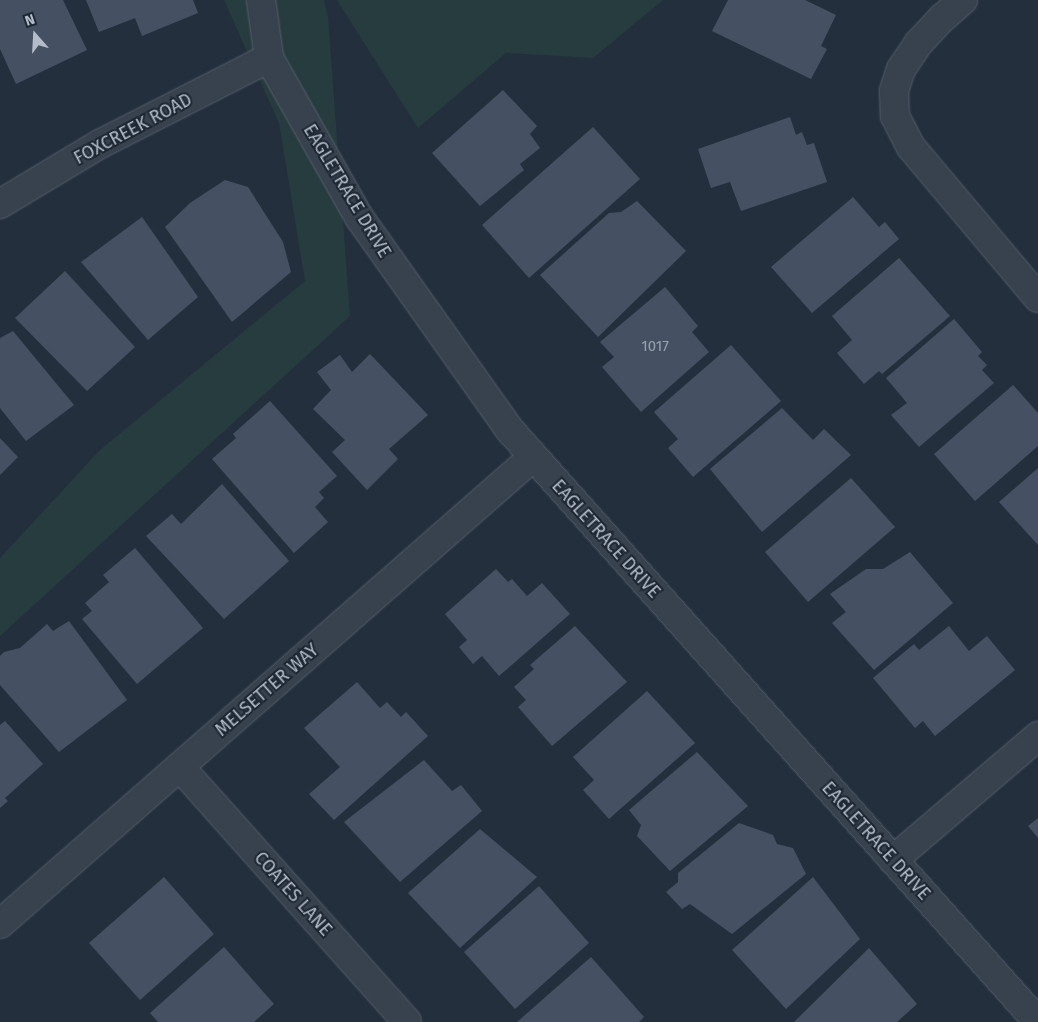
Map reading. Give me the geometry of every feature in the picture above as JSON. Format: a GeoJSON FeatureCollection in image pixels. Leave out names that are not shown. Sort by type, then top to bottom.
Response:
{"type":"FeatureCollection","features":[{"type":"Feature","properties":{"kind":"street","name":"EAGLETRACE DRIVE"},"geometry":{"type":"LineString","coordinates":[[261,0],[269,58],[359,217],[510,430],[1038,1022]]}},
{"type":"Feature","properties":{"kind":"street"},"geometry":{"type":"LineString","coordinates":[[963,0],[942,18],[918,44],[901,69],[894,91],[895,116],[911,147],[1038,298]]}},
{"type":"Feature","properties":{"kind":"street","name":"FOXCREEK ROAD"},"geometry":{"type":"LineString","coordinates":[[0,204],[100,144],[269,58]]}},
{"type":"Feature","properties":{"kind":"street","name":"MELSETTER WAY"},"geometry":{"type":"LineString","coordinates":[[0,924],[533,457]]}},
{"type":"Feature","properties":{"kind":"street"},"geometry":{"type":"LineString","coordinates":[[893,860],[1038,736]]}},
{"type":"Feature","properties":{"kind":"street","name":"COATES LANE"},"geometry":{"type":"LineString","coordinates":[[180,767],[407,1022]]}},
{"type":"Feature","properties":{"kind":"green space"},"geometry":{"type":"Polygon","coordinates":[[[224,0],[324,0],[328,17],[350,316],[0,636],[0,558],[100,450],[305,281],[279,123],[224,0]]]}},
{"type":"Feature","properties":{"kind":"green space"},"geometry":{"type":"Polygon","coordinates":[[[337,0],[663,0],[593,58],[506,53],[418,128],[337,0]]]}},
{"type":"Feature","properties":{"kind":"building"},"geometry":{"type":"Polygon","coordinates":[[[0,0],[63,0],[87,50],[16,84],[0,49],[0,0]]]}},
{"type":"Feature","properties":{"kind":"building"},"geometry":{"type":"Polygon","coordinates":[[[86,0],[193,0],[198,13],[142,36],[135,18],[99,32],[86,0]]]}},
{"type":"Feature","properties":{"kind":"building"},"geometry":{"type":"Polygon","coordinates":[[[728,0],[805,0],[836,15],[821,46],[827,49],[811,79],[712,31],[728,0]]]}},
{"type":"Feature","properties":{"kind":"building"},"geometry":{"type":"Polygon","coordinates":[[[503,90],[537,126],[530,134],[540,148],[520,164],[524,170],[480,206],[432,153],[503,90]]]}},
{"type":"Feature","properties":{"kind":"building"},"geometry":{"type":"Polygon","coordinates":[[[790,117],[796,135],[802,132],[807,145],[814,143],[827,182],[741,211],[730,182],[711,188],[698,149],[790,117]]]}},
{"type":"Feature","properties":{"kind":"building"},"geometry":{"type":"Polygon","coordinates":[[[593,127],[640,179],[529,278],[482,225],[593,127]]]}},
{"type":"Feature","properties":{"kind":"building"},"geometry":{"type":"Polygon","coordinates":[[[225,180],[248,187],[283,242],[291,272],[232,322],[165,227],[190,203],[225,180]]]}},
{"type":"Feature","properties":{"kind":"building"},"geometry":{"type":"Polygon","coordinates":[[[853,197],[879,227],[885,222],[899,239],[812,313],[771,267],[853,197]]]}},
{"type":"Feature","properties":{"kind":"building"},"geometry":{"type":"Polygon","coordinates":[[[637,201],[686,251],[598,337],[540,275],[609,213],[621,212],[637,201]]]}},
{"type":"Feature","properties":{"kind":"building"},"geometry":{"type":"Polygon","coordinates":[[[142,217],[198,297],[148,340],[81,262],[142,217]]]}},
{"type":"Feature","properties":{"kind":"building"},"geometry":{"type":"Polygon","coordinates":[[[899,258],[950,316],[882,374],[879,371],[864,384],[837,353],[852,340],[832,316],[899,258]]]}},
{"type":"Feature","properties":{"kind":"building"},"geometry":{"type":"Polygon","coordinates":[[[65,271],[135,347],[87,391],[15,318],[65,271]]]}},
{"type":"Feature","properties":{"kind":"building"},"geometry":{"type":"Polygon","coordinates":[[[665,287],[698,326],[692,332],[709,352],[641,412],[602,367],[614,357],[600,342],[665,287]]]}},
{"type":"Feature","properties":{"kind":"building"},"geometry":{"type":"Polygon","coordinates":[[[954,319],[982,352],[978,356],[987,365],[982,370],[994,383],[919,447],[891,415],[907,403],[886,378],[954,319]]]}},
{"type":"Feature","properties":{"kind":"building"},"geometry":{"type":"Polygon","coordinates":[[[13,331],[74,405],[26,441],[0,408],[0,338],[13,331]]]}},
{"type":"Feature","properties":{"kind":"building"},"geometry":{"type":"Polygon","coordinates":[[[731,345],[781,401],[693,477],[668,448],[678,439],[654,412],[731,345]]]}},
{"type":"Feature","properties":{"kind":"building"},"geometry":{"type":"Polygon","coordinates":[[[370,354],[428,415],[389,449],[398,459],[367,490],[332,452],[345,440],[313,409],[331,390],[317,372],[340,355],[352,372],[370,354]]]}},
{"type":"Feature","properties":{"kind":"building"},"geometry":{"type":"Polygon","coordinates":[[[1013,385],[1038,413],[1038,446],[975,501],[934,454],[1013,385]]]}},
{"type":"Feature","properties":{"kind":"building"},"geometry":{"type":"Polygon","coordinates":[[[270,401],[337,476],[319,492],[324,498],[315,507],[328,522],[294,553],[212,459],[236,438],[233,434],[270,401]]]}},
{"type":"Feature","properties":{"kind":"building"},"geometry":{"type":"Polygon","coordinates":[[[782,408],[813,440],[824,429],[851,455],[762,532],[710,469],[782,408]]]}},
{"type":"Feature","properties":{"kind":"building"},"geometry":{"type":"Polygon","coordinates":[[[0,438],[18,457],[0,475],[0,438]]]}},
{"type":"Feature","properties":{"kind":"building"},"geometry":{"type":"Polygon","coordinates":[[[1038,468],[1038,545],[999,502],[1038,468]]]}},
{"type":"Feature","properties":{"kind":"building"},"geometry":{"type":"Polygon","coordinates":[[[851,478],[895,527],[808,602],[765,552],[851,478]]]}},
{"type":"Feature","properties":{"kind":"building"},"geometry":{"type":"Polygon","coordinates":[[[222,484],[289,561],[224,619],[146,536],[172,514],[181,524],[222,484]]]}},
{"type":"Feature","properties":{"kind":"building"},"geometry":{"type":"Polygon","coordinates":[[[135,548],[203,628],[137,684],[82,619],[92,611],[85,603],[109,582],[103,575],[135,548]]]}},
{"type":"Feature","properties":{"kind":"building"},"geometry":{"type":"Polygon","coordinates":[[[910,552],[953,603],[874,670],[832,623],[846,612],[830,594],[866,569],[883,569],[910,552]]]}},
{"type":"Feature","properties":{"kind":"building"},"geometry":{"type":"Polygon","coordinates":[[[496,569],[508,582],[512,579],[527,596],[542,583],[570,614],[499,676],[482,656],[473,664],[459,647],[467,640],[445,614],[496,569]]]}},
{"type":"Feature","properties":{"kind":"building"},"geometry":{"type":"Polygon","coordinates":[[[69,621],[127,700],[59,752],[0,685],[0,656],[4,652],[20,648],[47,624],[53,631],[69,621]]]}},
{"type":"Feature","properties":{"kind":"building"},"geometry":{"type":"Polygon","coordinates":[[[575,626],[627,682],[552,746],[518,707],[526,700],[514,687],[534,669],[530,665],[575,626]]]}},
{"type":"Feature","properties":{"kind":"building"},"geometry":{"type":"Polygon","coordinates":[[[949,626],[969,651],[987,636],[1015,670],[935,736],[923,721],[915,728],[873,678],[914,644],[919,650],[949,626]]]}},
{"type":"Feature","properties":{"kind":"building"},"geometry":{"type":"Polygon","coordinates":[[[357,682],[380,708],[387,702],[401,717],[406,712],[428,736],[334,820],[309,794],[340,767],[304,728],[357,682]]]}},
{"type":"Feature","properties":{"kind":"building"},"geometry":{"type":"Polygon","coordinates":[[[647,691],[695,743],[609,819],[583,790],[594,780],[573,757],[647,691]]]}},
{"type":"Feature","properties":{"kind":"building"},"geometry":{"type":"Polygon","coordinates":[[[5,721],[43,764],[5,798],[8,801],[0,808],[0,725],[5,721]]]}},
{"type":"Feature","properties":{"kind":"building"},"geometry":{"type":"Polygon","coordinates":[[[697,752],[748,806],[670,871],[637,836],[641,825],[629,810],[697,752]]]}},
{"type":"Feature","properties":{"kind":"building"},"geometry":{"type":"Polygon","coordinates":[[[424,760],[452,791],[461,785],[482,811],[400,882],[344,822],[424,760]]]}},
{"type":"Feature","properties":{"kind":"building"},"geometry":{"type":"Polygon","coordinates":[[[1038,818],[1038,838],[1028,826],[1038,818]]]}},
{"type":"Feature","properties":{"kind":"building"},"geometry":{"type":"Polygon","coordinates":[[[739,823],[773,835],[777,844],[793,848],[806,874],[732,934],[690,904],[682,909],[666,892],[678,882],[678,873],[739,823]]]}},
{"type":"Feature","properties":{"kind":"building"},"geometry":{"type":"Polygon","coordinates":[[[480,829],[537,877],[460,948],[408,893],[480,829]]]}},
{"type":"Feature","properties":{"kind":"building"},"geometry":{"type":"Polygon","coordinates":[[[164,877],[214,934],[140,1000],[89,943],[164,877]]]}},
{"type":"Feature","properties":{"kind":"building"},"geometry":{"type":"Polygon","coordinates":[[[813,877],[860,939],[786,1009],[732,950],[813,877]]]}},
{"type":"Feature","properties":{"kind":"building"},"geometry":{"type":"Polygon","coordinates":[[[539,886],[589,943],[515,1009],[464,952],[539,886]]]}},
{"type":"Feature","properties":{"kind":"building"},"geometry":{"type":"Polygon","coordinates":[[[224,947],[274,1004],[254,1022],[158,1022],[150,1013],[224,947]]]}},
{"type":"Feature","properties":{"kind":"building"},"geometry":{"type":"Polygon","coordinates":[[[869,948],[917,1004],[897,1022],[794,1022],[869,948]]]}},
{"type":"Feature","properties":{"kind":"building"},"geometry":{"type":"Polygon","coordinates":[[[591,957],[644,1017],[639,1022],[517,1022],[591,957]]]}}]}
